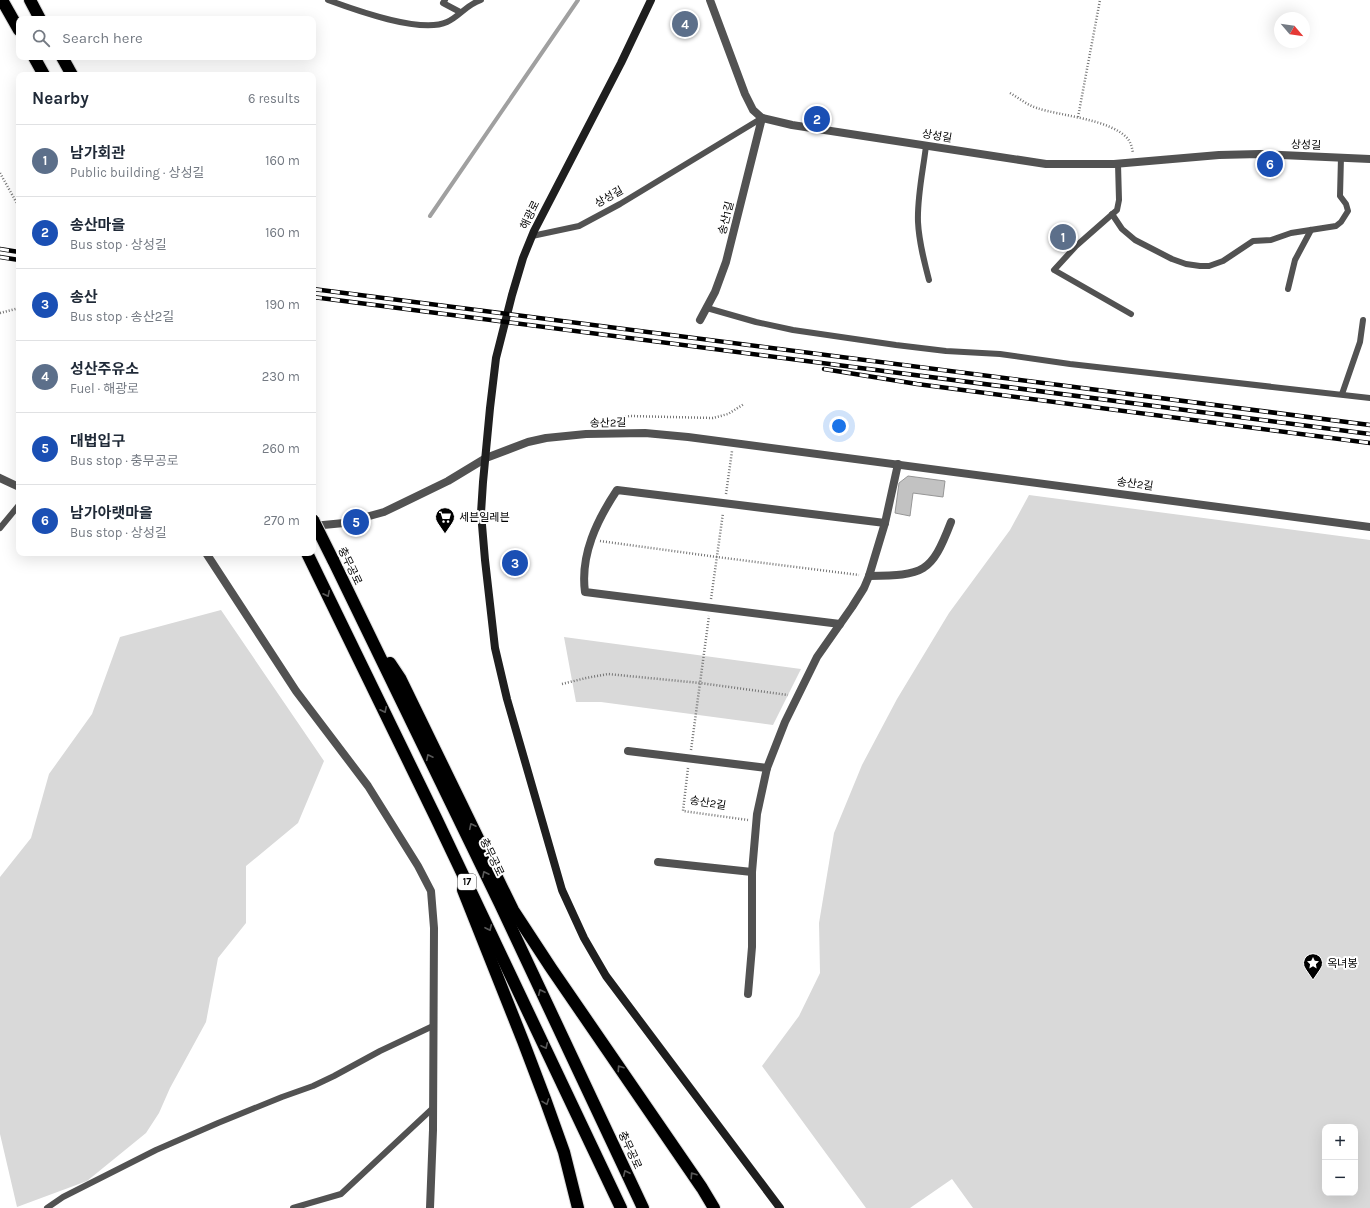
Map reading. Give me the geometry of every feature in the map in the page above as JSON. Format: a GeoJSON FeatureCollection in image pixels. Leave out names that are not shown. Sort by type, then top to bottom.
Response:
{"type":"FeatureCollection","features":[{"type":"Feature","properties":{"kind":"highway"},"geometry":{"type":"LineString","coordinates":[[2,0],[16,25]]}},
{"type":"Feature","properties":{"kind":"highway"},"geometry":{"type":"LineString","coordinates":[[30,0],[38,16]]}},
{"type":"Feature","properties":{"kind":"highway"},"geometry":{"type":"LineString","coordinates":[[36,60],[42,72]]}},
{"type":"Feature","properties":{"kind":"highway"},"geometry":{"type":"LineString","coordinates":[[64,60],[70,72]]}},
{"type":"Feature","properties":{"kind":"highway","name":"충무공로"},"geometry":{"type":"LineString","coordinates":[[316,526],[500,904],[643,1208]]}},
{"type":"Feature","properties":{"kind":"highway","name":"17"},"geometry":{"type":"LineString","coordinates":[[309,556],[436,818],[621,1208]]}},
{"type":"Feature","properties":{"kind":"highway"},"geometry":{"type":"LineString","coordinates":[[360,616],[400,678],[513,910],[702,1188],[714,1208]]}},
{"type":"Feature","properties":{"kind":"highway"},"geometry":{"type":"LineString","coordinates":[[436,818],[451,861],[545,1099],[564,1152],[578,1208]]}},
{"type":"Feature","properties":{"kind":"main road","name":"해광로"},"geometry":{"type":"LineString","coordinates":[[651,0],[621,63],[532,236],[523,258],[512,295],[496,358],[490,408],[481,513],[485,560],[495,648],[507,699],[562,890],[584,938],[606,976],[780,1208]]}},
{"type":"Feature","properties":{"kind":"street"},"geometry":{"type":"LineString","coordinates":[[710,0],[745,94],[753,110],[762,118]]}},
{"type":"Feature","properties":{"kind":"street","name":"상성길"},"geometry":{"type":"LineString","coordinates":[[762,118],[792,125],[1046,164],[1118,164],[1219,155],[1260,154],[1370,159]]}},
{"type":"Feature","properties":{"kind":"street","name":"송산1길"},"geometry":{"type":"LineString","coordinates":[[700,320],[707,308],[726,262],[762,118]]}},
{"type":"Feature","properties":{"kind":"street","name":"송산2길"},"geometry":{"type":"LineString","coordinates":[[316,526],[344,523],[384,512],[448,482],[486,458],[528,442],[546,438],[609,434],[666,435],[733,443],[1370,527]]}},
{"type":"Feature","properties":{"kind":"street"},"geometry":{"type":"LineString","coordinates":[[748,994],[752,947],[752,872],[757,821],[767,768],[785,722],[818,657],[864,588],[885,523],[898,464]]}},
{"type":"Feature","properties":{"kind":"street"},"geometry":{"type":"LineString","coordinates":[[0,478],[16,486]]}},
{"type":"Feature","properties":{"kind":"street"},"geometry":{"type":"LineString","coordinates":[[840,624],[585,592],[584,573],[592,539],[598,523],[617,490],[885,523]]}},
{"type":"Feature","properties":{"kind":"street"},"geometry":{"type":"LineString","coordinates":[[869,576],[902,575],[912,573],[926,567],[934,559],[941,547],[951,522]]}},
{"type":"Feature","properties":{"kind":"street"},"geometry":{"type":"LineString","coordinates":[[208,556],[296,692],[368,786],[418,866],[431,891],[433,908],[433,1108],[430,1208]]}},
{"type":"Feature","properties":{"kind":"street"},"geometry":{"type":"LineString","coordinates":[[628,751],[767,768]]}},
{"type":"Feature","properties":{"kind":"street"},"geometry":{"type":"LineString","coordinates":[[658,862],[752,872]]}},
{"type":"Feature","properties":{"kind":"lane"},"geometry":{"type":"LineString","coordinates":[[328,0],[355,10],[416,25],[431,26],[448,21],[471,4],[481,0]]}},
{"type":"Feature","properties":{"kind":"lane"},"geometry":{"type":"LineString","coordinates":[[445,0],[443,3],[460,12]]}},
{"type":"Feature","properties":{"kind":"lane","name":"상성길"},"geometry":{"type":"LineString","coordinates":[[532,236],[579,226],[620,204],[762,118]]}},
{"type":"Feature","properties":{"kind":"lane"},"geometry":{"type":"LineString","coordinates":[[926,146],[919,199],[918,222],[921,248],[929,280]]}},
{"type":"Feature","properties":{"kind":"lane"},"geometry":{"type":"LineString","coordinates":[[1112,214],[1122,229],[1135,240],[1172,259],[1186,264],[1209,266],[1223,261],[1253,241],[1271,240],[1292,233],[1336,226],[1341,222],[1348,211],[1346,204],[1340,196],[1341,157]]}},
{"type":"Feature","properties":{"kind":"lane"},"geometry":{"type":"LineString","coordinates":[[1118,164],[1119,200],[1117,210],[1076,246],[1054,270],[1131,314]]}},
{"type":"Feature","properties":{"kind":"lane"},"geometry":{"type":"LineString","coordinates":[[1288,288],[1296,260],[1311,230]]}},
{"type":"Feature","properties":{"kind":"lane"},"geometry":{"type":"LineString","coordinates":[[707,308],[756,322],[794,330],[896,345],[946,351],[1000,354],[1070,364],[1370,398]]}},
{"type":"Feature","properties":{"kind":"lane"},"geometry":{"type":"LineString","coordinates":[[1342,394],[1360,342],[1363,320]]}},
{"type":"Feature","properties":{"kind":"lane"},"geometry":{"type":"LineString","coordinates":[[0,528],[16,509]]}},
{"type":"Feature","properties":{"kind":"lane"},"geometry":{"type":"LineString","coordinates":[[47,1208],[63,1197],[156,1150],[218,1122],[313,1086],[380,1051],[433,1026]]}},
{"type":"Feature","properties":{"kind":"lane"},"geometry":{"type":"LineString","coordinates":[[293,1208],[341,1194],[433,1108]]}},
{"type":"Feature","properties":{"kind":"path"},"geometry":{"type":"LineString","coordinates":[[1078,117],[1100,0]]}},
{"type":"Feature","properties":{"kind":"path"},"geometry":{"type":"LineString","coordinates":[[1010,92],[1029,105],[1078,117],[1113,129],[1122,134],[1131,144],[1135,162]]}},
{"type":"Feature","properties":{"kind":"path"},"geometry":{"type":"LineString","coordinates":[[0,173],[16,202]]}},
{"type":"Feature","properties":{"kind":"path"},"geometry":{"type":"LineString","coordinates":[[0,313],[16,309]]}},
{"type":"Feature","properties":{"kind":"path"},"geometry":{"type":"LineString","coordinates":[[609,434],[623,417],[713,418],[728,414],[744,404]]}},
{"type":"Feature","properties":{"kind":"path","name":"송산2길"},"geometry":{"type":"LineString","coordinates":[[733,443],[683,811],[757,821]]}},
{"type":"Feature","properties":{"kind":"path"},"geometry":{"type":"LineString","coordinates":[[592,539],[717,557],[869,576]]}},
{"type":"Feature","properties":{"kind":"path"},"geometry":{"type":"LineString","coordinates":[[562,684],[608,674],[700,683],[797,696]]}},
{"type":"Feature","properties":{"kind":"shaded area"},"geometry":{"type":"Polygon","coordinates":[[[1029,495],[1370,540],[1370,1208],[973,1208],[952,1179],[910,1208],[866,1208],[762,1066],[799,1016],[820,973],[819,923],[834,833],[862,765],[897,699],[949,613],[1010,530],[1029,495]]]}},
{"type":"Feature","properties":{"kind":"shaded area"},"geometry":{"type":"Polygon","coordinates":[[[221,610],[324,761],[298,823],[246,866],[246,923],[218,958],[206,1022],[170,1088],[159,1113],[146,1133],[87,1181],[17,1207],[0,1134],[0,877],[31,838],[49,774],[92,714],[120,637],[221,610]]]}},
{"type":"Feature","properties":{"kind":"shaded area"},"geometry":{"type":"Polygon","coordinates":[[[564,637],[801,669],[773,725],[601,702],[576,702],[564,637]]]}},
{"type":"Feature","properties":{"kind":"building"},"geometry":{"type":"Polygon","coordinates":[[[908,476],[945,481],[943,497],[913,493],[910,516],[895,513],[899,483],[908,476]]]}},
{"type":"Feature","properties":{"kind":"waterway"},"geometry":{"type":"LineString","coordinates":[[430,216],[578,0]]}},
{"type":"Feature","properties":{"kind":"railway"},"geometry":{"type":"LineString","coordinates":[[0,249],[16,252]]}},
{"type":"Feature","properties":{"kind":"railway"},"geometry":{"type":"LineString","coordinates":[[0,257],[16,260]]}},
{"type":"Feature","properties":{"kind":"railway"},"geometry":{"type":"LineString","coordinates":[[316,289],[1370,425]]}},
{"type":"Feature","properties":{"kind":"railway"},"geometry":{"type":"LineString","coordinates":[[316,297],[1370,434]]}},
{"type":"Feature","properties":{"kind":"railway"},"geometry":{"type":"LineString","coordinates":[[824,369],[917,384],[1370,443]]}},
{"type":"Feature","properties":{"kind":"place","name":"성산주유소"},"geometry":{"type":"Point","coordinates":[685,24]}},
{"type":"Feature","properties":{"kind":"place","name":"송산마을"},"geometry":{"type":"Point","coordinates":[817,119]}},
{"type":"Feature","properties":{"kind":"place","name":"남가아랫마을"},"geometry":{"type":"Point","coordinates":[1270,164]}},
{"type":"Feature","properties":{"kind":"place","name":"남가회관"},"geometry":{"type":"Point","coordinates":[1063,237]}},
{"type":"Feature","properties":{"kind":"place","name":"대법입구"},"geometry":{"type":"Point","coordinates":[356,522]}},
{"type":"Feature","properties":{"kind":"place","name":"세븐일레븐"},"geometry":{"type":"Point","coordinates":[445,534]}},
{"type":"Feature","properties":{"kind":"place","name":"송산"},"geometry":{"type":"Point","coordinates":[515,563]}},
{"type":"Feature","properties":{"kind":"place","name":"옥녀봉"},"geometry":{"type":"Point","coordinates":[1313,980]}}]}
